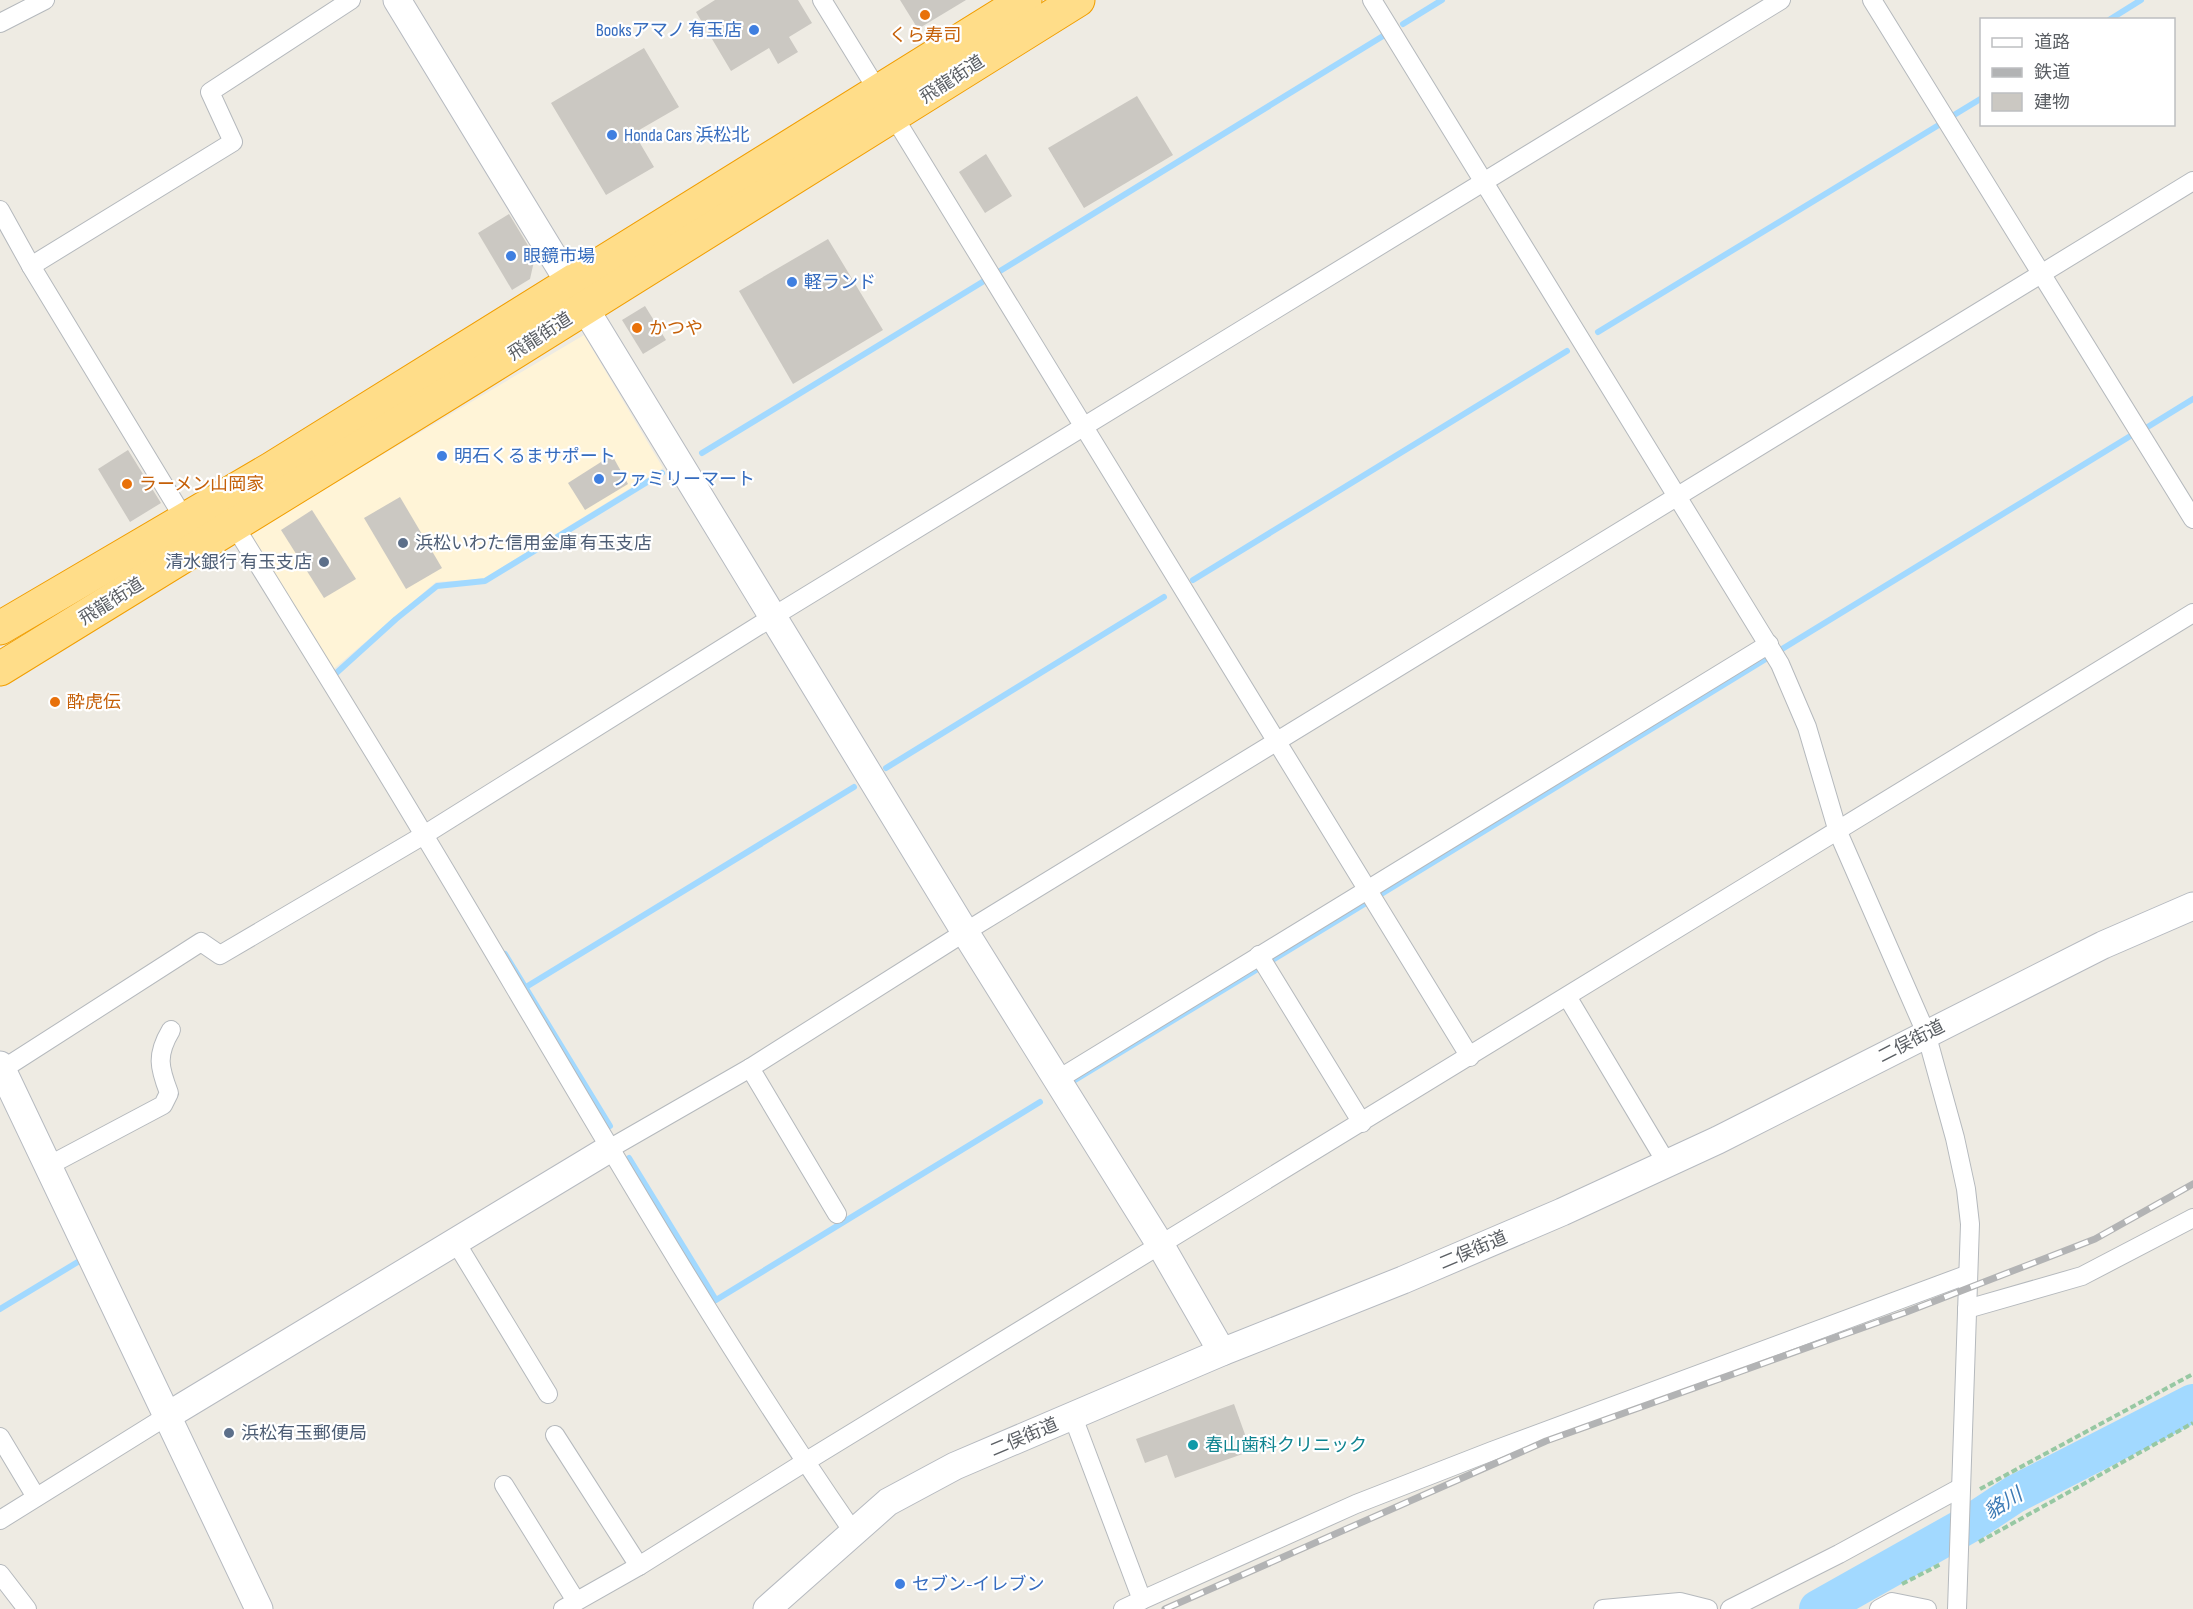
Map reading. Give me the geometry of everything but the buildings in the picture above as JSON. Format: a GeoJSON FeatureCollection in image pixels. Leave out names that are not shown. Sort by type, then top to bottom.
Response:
{"type":"FeatureCollection","features":[{"type":"Feature","properties":{"kind":"highway","name":"飛龍街道"},"geometry":{"type":"LineString","coordinates":[[886,104],[1025,0]]}},
{"type":"Feature","properties":{"kind":"highway","name":"飛龍街道"},"geometry":{"type":"LineString","coordinates":[[2,622],[185,520],[577,295],[886,104],[1077,0]]}},
{"type":"Feature","properties":{"kind":"highway","name":"飛龍街道"},"geometry":{"type":"LineString","coordinates":[[0,669],[234,525],[577,295]]}},
{"type":"Feature","properties":{"kind":"street"},"geometry":{"type":"LineString","coordinates":[[0,23],[45,0]]}},
{"type":"Feature","properties":{"kind":"street"},"geometry":{"type":"LineString","coordinates":[[31,266],[232,142],[210,92],[351,0]]}},
{"type":"Feature","properties":{"kind":"street"},"geometry":{"type":"LineString","coordinates":[[397,0],[965,932],[1161,1246],[1222,1352]]}},
{"type":"Feature","properties":{"kind":"street"},"geometry":{"type":"LineString","coordinates":[[822,0],[1470,1057]]}},
{"type":"Feature","properties":{"kind":"street"},"geometry":{"type":"LineString","coordinates":[[1372,0],[1780,664],[1807,728],[1838,832],[1926,1034],[1944,1091],[1966,1189],[1970,1224],[1966,1275],[1967,1309],[1960,1488],[1961,1550],[1957,1609]]}},
{"type":"Feature","properties":{"kind":"street"},"geometry":{"type":"LineString","coordinates":[[259,1609],[1,1068],[201,942],[220,955],[424,835],[774,616],[1085,428],[1781,0]]}},
{"type":"Feature","properties":{"kind":"street"},"geometry":{"type":"LineString","coordinates":[[1872,0],[2193,519]]}},
{"type":"Feature","properties":{"kind":"street"},"geometry":{"type":"LineString","coordinates":[[0,1520],[455,1241],[750,1068],[965,932],[2193,181]]}},
{"type":"Feature","properties":{"kind":"street"},"geometry":{"type":"LineString","coordinates":[[1,213],[185,520]]}},
{"type":"Feature","properties":{"kind":"street"},"geometry":{"type":"LineString","coordinates":[[234,525],[424,835],[609,1149],[805,1462],[854,1533]]}},
{"type":"Feature","properties":{"kind":"street"},"geometry":{"type":"LineString","coordinates":[[504,1485],[570,1605],[639,1566],[805,1462],[1568,998],[2193,614]]}},
{"type":"Feature","properties":{"kind":"street"},"geometry":{"type":"LineString","coordinates":[[1057,1080],[1366,889],[1769,646]]}},
{"type":"Feature","properties":{"kind":"street","name":"二俣街道"},"geometry":{"type":"LineString","coordinates":[[767,1609],[888,1502],[955,1466],[1222,1352],[1520,1230],[1718,1140],[2103,945],[2193,906]]}},
{"type":"Feature","properties":{"kind":"street"},"geometry":{"type":"LineString","coordinates":[[1259,956],[1362,1123]]}},
{"type":"Feature","properties":{"kind":"street"},"geometry":{"type":"LineString","coordinates":[[1568,998],[1666,1162]]}},
{"type":"Feature","properties":{"kind":"street"},"geometry":{"type":"LineString","coordinates":[[48,1166],[163,1106],[169,1093],[159,1065],[165,1040],[171,1030]]}},
{"type":"Feature","properties":{"kind":"street"},"geometry":{"type":"LineString","coordinates":[[750,1068],[837,1214]]}},
{"type":"Feature","properties":{"kind":"street"},"geometry":{"type":"LineString","coordinates":[[1967,1309],[2082,1276],[2193,1218]]}},
{"type":"Feature","properties":{"kind":"street"},"geometry":{"type":"LineString","coordinates":[[455,1241],[548,1394]]}},
{"type":"Feature","properties":{"kind":"street"},"geometry":{"type":"LineString","coordinates":[[1123,1609],[1356,1504],[1966,1275]]}},
{"type":"Feature","properties":{"kind":"street"},"geometry":{"type":"LineString","coordinates":[[1073,1417],[1142,1600]]}},
{"type":"Feature","properties":{"kind":"street"},"geometry":{"type":"LineString","coordinates":[[555,1435],[639,1566]]}},
{"type":"Feature","properties":{"kind":"street"},"geometry":{"type":"LineString","coordinates":[[0,1437],[36,1497]]}},
{"type":"Feature","properties":{"kind":"street"},"geometry":{"type":"LineString","coordinates":[[1730,1609],[1839,1554],[1960,1488]]}},
{"type":"Feature","properties":{"kind":"street"},"geometry":{"type":"LineString","coordinates":[[0,1574],[27,1609]]}},
{"type":"Feature","properties":{"kind":"street"},"geometry":{"type":"LineString","coordinates":[[1604,1609],[1680,1602],[1708,1609]]}},
{"type":"Feature","properties":{"kind":"street"},"geometry":{"type":"LineString","coordinates":[[1879,1609],[1893,1602],[1928,1609]]}},
{"type":"Feature","properties":{"kind":"path"},"geometry":{"type":"LineString","coordinates":[[1898,1587],[2193,1423]]}},
{"type":"Feature","properties":{"kind":"shaded area"},"geometry":{"type":"Polygon","coordinates":[[[584,335],[663,468],[483,579],[436,582],[330,672],[247,535],[584,335]]]}},
{"type":"Feature","properties":{"kind":"waterway"},"geometry":{"type":"LineString","coordinates":[[1403,24],[1442,0]]}},
{"type":"Feature","properties":{"kind":"waterway"},"geometry":{"type":"LineString","coordinates":[[2112,18],[2141,0]]}},
{"type":"Feature","properties":{"kind":"waterway"},"geometry":{"type":"LineString","coordinates":[[1000,271],[1383,36]]}},
{"type":"Feature","properties":{"kind":"waterway"},"geometry":{"type":"LineString","coordinates":[[1954,115],[1980,99]]}},
{"type":"Feature","properties":{"kind":"waterway"},"geometry":{"type":"LineString","coordinates":[[1598,332],[1942,123]]}},
{"type":"Feature","properties":{"kind":"waterway"},"geometry":{"type":"LineString","coordinates":[[702,453],[984,281]]}},
{"type":"Feature","properties":{"kind":"waterway"},"geometry":{"type":"LineString","coordinates":[[1193,580],[1567,351]]}},
{"type":"Feature","properties":{"kind":"waterway"},"geometry":{"type":"LineString","coordinates":[[2146,428],[2193,399]]}},
{"type":"Feature","properties":{"kind":"waterway"},"geometry":{"type":"LineString","coordinates":[[1378,896],[2132,435]]}},
{"type":"Feature","properties":{"kind":"waterway"},"geometry":{"type":"LineString","coordinates":[[334,678],[333,676],[396,619],[437,586],[485,581],[662,473]]}},
{"type":"Feature","properties":{"kind":"waterway"},"geometry":{"type":"LineString","coordinates":[[886,768],[1164,597]]}},
{"type":"Feature","properties":{"kind":"waterway"},"geometry":{"type":"LineString","coordinates":[[526,987],[854,787]]}},
{"type":"Feature","properties":{"kind":"waterway"},"geometry":{"type":"LineString","coordinates":[[1075,1080],[1366,903]]}},
{"type":"Feature","properties":{"kind":"waterway"},"geometry":{"type":"LineString","coordinates":[[505,954],[610,1126]]}},
{"type":"Feature","properties":{"kind":"waterway"},"geometry":{"type":"LineString","coordinates":[[629,1158],[716,1300],[1040,1102]]}},
{"type":"Feature","properties":{"kind":"waterway"},"geometry":{"type":"LineString","coordinates":[[0,1309],[81,1260]]}},
{"type":"Feature","properties":{"kind":"waterway","name":"貉川"},"geometry":{"type":"LineString","coordinates":[[1818,1609],[1971,1523],[2015,1494],[2193,1403]]}},
{"type":"Feature","properties":{"kind":"railway"},"geometry":{"type":"LineString","coordinates":[[1165,1609],[1546,1441],[1904,1313],[2095,1239],[2193,1184]]}},
{"type":"Feature","properties":{"kind":"place","name":"くら寿司"},"geometry":{"type":"Point","coordinates":[925,15]}},
{"type":"Feature","properties":{"kind":"place","name":"Booksアマノ 有玉店"},"geometry":{"type":"Point","coordinates":[754,30]}},
{"type":"Feature","properties":{"kind":"place","name":"Honda Cars 浜松北"},"geometry":{"type":"Point","coordinates":[612,135]}},
{"type":"Feature","properties":{"kind":"place","name":"眼鏡市場"},"geometry":{"type":"Point","coordinates":[511,256]}},
{"type":"Feature","properties":{"kind":"place","name":"軽ランド"},"geometry":{"type":"Point","coordinates":[792,282]}},
{"type":"Feature","properties":{"kind":"place","name":"かつや"},"geometry":{"type":"Point","coordinates":[637,328]}},
{"type":"Feature","properties":{"kind":"place","name":"明石くるまサポート"},"geometry":{"type":"Point","coordinates":[442,456]}},
{"type":"Feature","properties":{"kind":"place","name":"ファミリーマート"},"geometry":{"type":"Point","coordinates":[599,479]}},
{"type":"Feature","properties":{"kind":"place","name":"ラーメン山岡家"},"geometry":{"type":"Point","coordinates":[127,484]}},
{"type":"Feature","properties":{"kind":"place","name":"浜松いわた信用金庫 有玉支店"},"geometry":{"type":"Point","coordinates":[403,543]}},
{"type":"Feature","properties":{"kind":"place","name":"清水銀行 有玉支店"},"geometry":{"type":"Point","coordinates":[324,562]}},
{"type":"Feature","properties":{"kind":"place","name":"酔虎伝"},"geometry":{"type":"Point","coordinates":[55,702]}},
{"type":"Feature","properties":{"kind":"place","name":"浜松有玉郵便局"},"geometry":{"type":"Point","coordinates":[229,1433]}},
{"type":"Feature","properties":{"kind":"place","name":"春山歯科クリニック"},"geometry":{"type":"Point","coordinates":[1193,1445]}},
{"type":"Feature","properties":{"kind":"place","name":"セブン-イレブン"},"geometry":{"type":"Point","coordinates":[900,1584]}}]}
